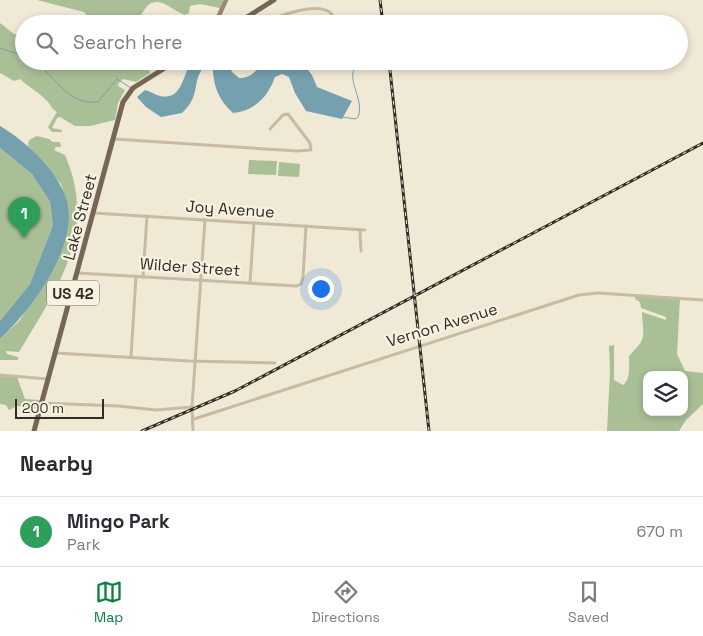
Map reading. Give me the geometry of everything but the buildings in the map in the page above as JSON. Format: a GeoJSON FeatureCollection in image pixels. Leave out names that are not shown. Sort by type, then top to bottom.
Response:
{"type":"FeatureCollection","features":[{"type":"Feature","properties":{"kind":"main road"},"geometry":{"type":"LineString","coordinates":[[250,15],[274,0]]}},
{"type":"Feature","properties":{"kind":"main road","name":"US 42"},"geometry":{"type":"LineString","coordinates":[[114,140],[123,102],[128,94],[138,85],[162,70]]}},
{"type":"Feature","properties":{"kind":"main road","name":"Lake Street"},"geometry":{"type":"LineString","coordinates":[[34,431],[114,140]]}},
{"type":"Feature","properties":{"kind":"street"},"geometry":{"type":"LineString","coordinates":[[219,15],[226,0]]}},
{"type":"Feature","properties":{"kind":"street"},"geometry":{"type":"LineString","coordinates":[[281,15],[291,10],[316,6],[325,7],[332,15]]}},
{"type":"Feature","properties":{"kind":"street"},"geometry":{"type":"LineString","coordinates":[[114,140],[297,151],[311,150],[310,143],[288,114],[283,115],[270,129]]}},
{"type":"Feature","properties":{"kind":"street","name":"Joy Avenue"},"geometry":{"type":"LineString","coordinates":[[94,213],[365,230]]}},
{"type":"Feature","properties":{"kind":"street"},"geometry":{"type":"LineString","coordinates":[[143,277],[146,216]]}},
{"type":"Feature","properties":{"kind":"street"},"geometry":{"type":"LineString","coordinates":[[193,431],[194,418],[192,406],[205,219]]}},
{"type":"Feature","properties":{"kind":"street"},"geometry":{"type":"LineString","coordinates":[[250,283],[254,223]]}},
{"type":"Feature","properties":{"kind":"street","name":"Wilder Street"},"geometry":{"type":"LineString","coordinates":[[78,273],[300,285],[303,277],[306,226]]}},
{"type":"Feature","properties":{"kind":"street"},"geometry":{"type":"LineString","coordinates":[[360,230],[361,251]]}},
{"type":"Feature","properties":{"kind":"street"},"geometry":{"type":"LineString","coordinates":[[131,357],[136,276]]}},
{"type":"Feature","properties":{"kind":"street","name":"Vernon Avenue"},"geometry":{"type":"LineString","coordinates":[[194,418],[579,294],[598,292],[703,300]]}},
{"type":"Feature","properties":{"kind":"street"},"geometry":{"type":"LineString","coordinates":[[56,353],[195,361],[276,363]]}},
{"type":"Feature","properties":{"kind":"street"},"geometry":{"type":"LineString","coordinates":[[0,375],[49,379]]}},
{"type":"Feature","properties":{"kind":"street"},"geometry":{"type":"LineString","coordinates":[[42,403],[51,402],[156,410],[192,406]]}},
{"type":"Feature","properties":{"kind":"green space"},"geometry":{"type":"Polygon","coordinates":[[[37,0],[223,0],[220,8],[200,4],[190,6],[189,13],[185,15],[158,2],[149,4],[141,15],[86,15],[84,12],[37,0]]]}},
{"type":"Feature","properties":{"kind":"green space"},"geometry":{"type":"Polygon","coordinates":[[[0,23],[15,34],[15,70],[149,70],[150,73],[136,82],[123,79],[119,83],[118,86],[125,90],[118,103],[115,120],[90,126],[75,126],[60,117],[57,118],[52,128],[62,130],[62,132],[52,132],[48,127],[57,112],[43,97],[20,79],[14,81],[0,73],[0,23]]]}},
{"type":"Feature","properties":{"kind":"green space"},"geometry":{"type":"Polygon","coordinates":[[[37,136],[53,142],[60,142],[61,147],[56,147],[54,150],[65,155],[74,183],[77,209],[75,234],[69,258],[59,281],[34,328],[19,352],[6,351],[7,354],[18,357],[18,360],[0,360],[0,339],[20,320],[65,239],[68,207],[61,184],[28,146],[29,140],[37,136]]]}},
{"type":"Feature","properties":{"kind":"green space"},"geometry":{"type":"Polygon","coordinates":[[[0,148],[32,174],[50,202],[53,225],[30,284],[0,321],[0,148]]]}},
{"type":"Feature","properties":{"kind":"green space"},"geometry":{"type":"Polygon","coordinates":[[[249,160],[277,161],[276,175],[248,174],[249,160]]]}},
{"type":"Feature","properties":{"kind":"green space"},"geometry":{"type":"Polygon","coordinates":[[[279,162],[300,164],[299,177],[278,176],[279,162]]]}},
{"type":"Feature","properties":{"kind":"green space"},"geometry":{"type":"Polygon","coordinates":[[[635,296],[680,298],[677,354],[685,371],[643,371],[643,416],[688,416],[688,371],[703,373],[703,404],[686,420],[679,431],[607,431],[610,371],[609,346],[614,345],[614,380],[623,385],[628,376],[629,356],[642,341],[642,312],[666,320],[666,317],[641,308],[640,302],[635,299],[635,296]]]}},
{"type":"Feature","properties":{"kind":"green space"},"geometry":{"type":"Polygon","coordinates":[[[0,376],[17,377],[25,399],[40,400],[38,409],[17,406],[9,410],[6,405],[0,404],[0,376]]]}},
{"type":"Feature","properties":{"kind":"water"},"geometry":{"type":"Polygon","coordinates":[[[187,70],[202,70],[197,80],[193,99],[182,113],[161,117],[146,107],[137,97],[145,90],[160,96],[168,96],[174,94],[187,70]]]}},
{"type":"Feature","properties":{"kind":"water"},"geometry":{"type":"Polygon","coordinates":[[[213,70],[231,70],[239,78],[247,77],[256,70],[308,70],[317,87],[352,101],[342,119],[306,111],[295,93],[289,77],[282,74],[275,77],[264,97],[254,106],[241,112],[233,113],[219,96],[213,70]]]}},
{"type":"Feature","properties":{"kind":"water"},"geometry":{"type":"Polygon","coordinates":[[[0,126],[21,140],[51,171],[65,194],[68,206],[68,223],[65,242],[48,278],[25,312],[0,339],[0,321],[30,284],[53,225],[50,202],[32,174],[0,148],[0,126]]]}},
{"type":"Feature","properties":{"kind":"waterway"},"geometry":{"type":"LineString","coordinates":[[0,48],[15,53]]}},
{"type":"Feature","properties":{"kind":"waterway"},"geometry":{"type":"LineString","coordinates":[[44,70],[70,94],[87,102],[98,102],[117,79],[131,88]]}},
{"type":"Feature","properties":{"kind":"waterway"},"geometry":{"type":"LineString","coordinates":[[343,117],[355,119],[358,117],[360,109],[354,83],[354,70]]}},
{"type":"Feature","properties":{"kind":"railway"},"geometry":{"type":"LineString","coordinates":[[380,0],[382,15]]}},
{"type":"Feature","properties":{"kind":"railway"},"geometry":{"type":"LineString","coordinates":[[390,70],[429,431]]}},
{"type":"Feature","properties":{"kind":"railway"},"geometry":{"type":"LineString","coordinates":[[142,431],[235,391],[703,143]]}},
{"type":"Feature","properties":{"kind":"place","name":"Mingo Park"},"geometry":{"type":"Point","coordinates":[24,238]}}]}
